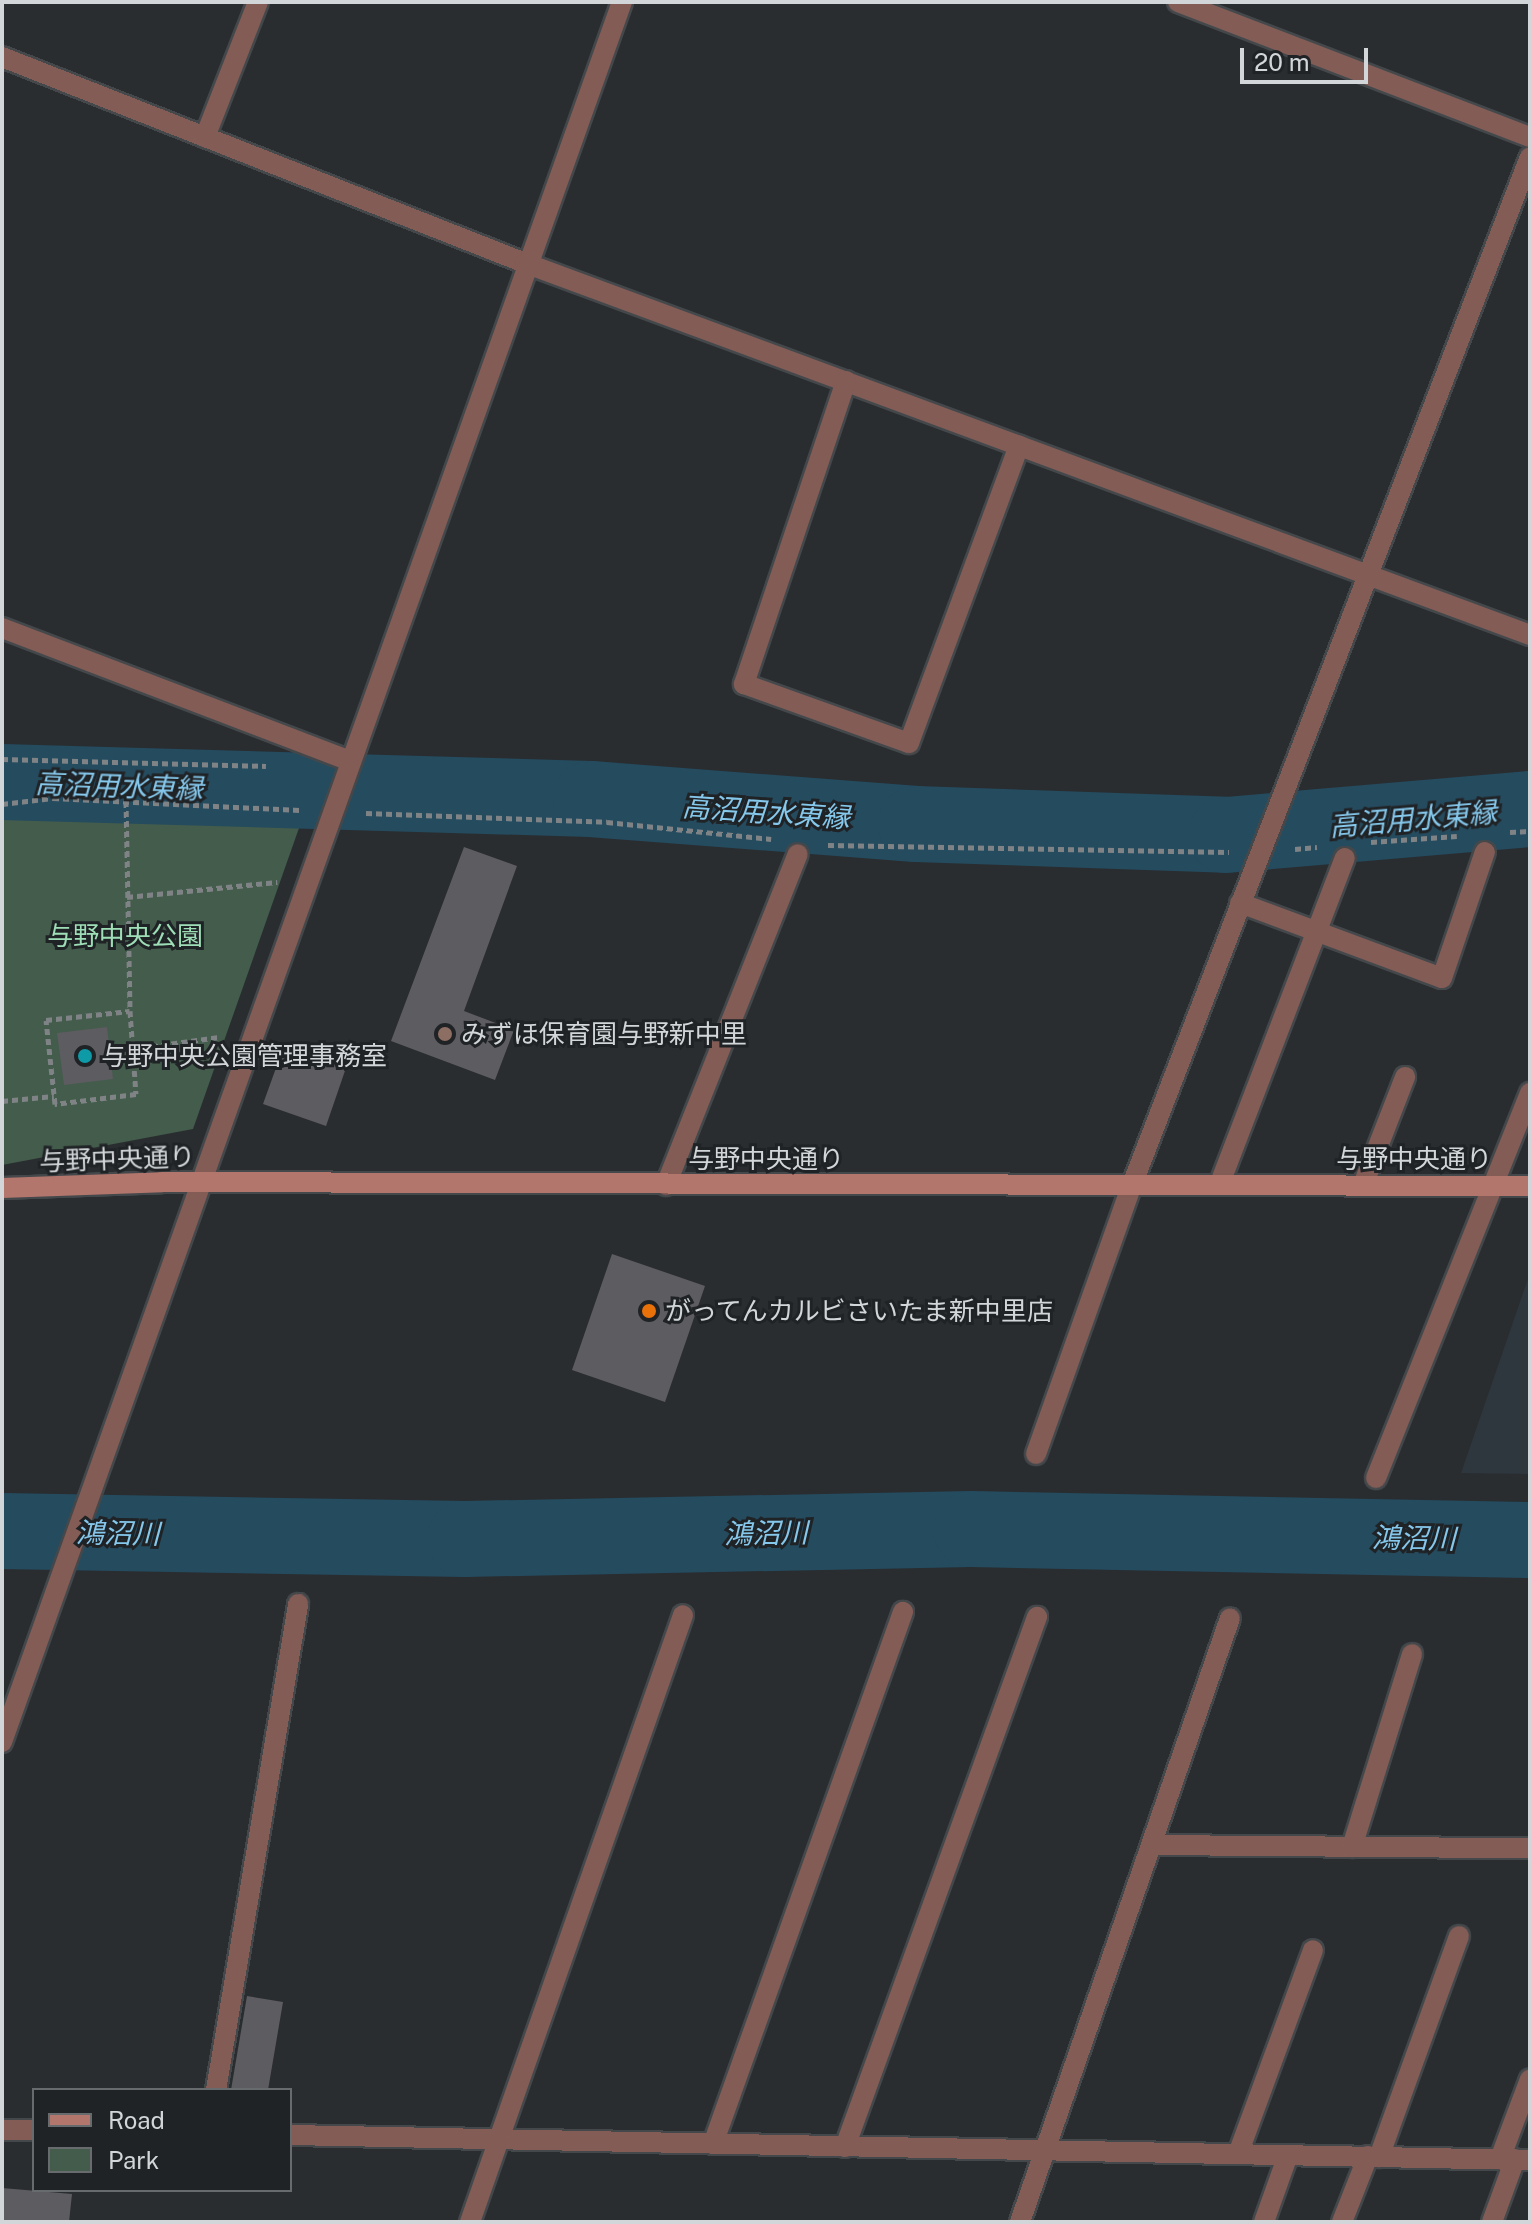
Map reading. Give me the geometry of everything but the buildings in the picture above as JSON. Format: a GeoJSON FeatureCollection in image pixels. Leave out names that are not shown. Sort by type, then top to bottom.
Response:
{"type":"FeatureCollection","features":[{"type":"Feature","properties":{"kind":"street"},"geometry":{"type":"LineString","coordinates":[[205,137],[258,2]]}},
{"type":"Feature","properties":{"kind":"street"},"geometry":{"type":"LineString","coordinates":[[2,1742],[525,263],[622,2]]}},
{"type":"Feature","properties":{"kind":"street"},"geometry":{"type":"LineString","coordinates":[[1178,2],[1530,137]]}},
{"type":"Feature","properties":{"kind":"street"},"geometry":{"type":"LineString","coordinates":[[2,57],[525,263],[1530,635]]}},
{"type":"Feature","properties":{"kind":"street"},"geometry":{"type":"LineString","coordinates":[[1036,1454],[1132,1185],[1530,157]]}},
{"type":"Feature","properties":{"kind":"street"},"geometry":{"type":"LineString","coordinates":[[846,381],[744,684],[909,743],[1019,446]]}},
{"type":"Feature","properties":{"kind":"street"},"geometry":{"type":"LineString","coordinates":[[2,628],[348,768]]}},
{"type":"Feature","properties":{"kind":"street"},"geometry":{"type":"LineString","coordinates":[[666,1185],[793,847]]}},
{"type":"Feature","properties":{"kind":"street"},"geometry":{"type":"LineString","coordinates":[[1220,1183],[1319,932],[1340,852]]}},
{"type":"Feature","properties":{"kind":"street"},"geometry":{"type":"LineString","coordinates":[[1240,903],[1442,978],[1485,852]]}},
{"type":"Feature","properties":{"kind":"street"},"geometry":{"type":"LineString","coordinates":[[1363,1185],[1405,1077]]}},
{"type":"Feature","properties":{"kind":"street"},"geometry":{"type":"LineString","coordinates":[[1376,1478],[1489,1186],[1530,1093]]}},
{"type":"Feature","properties":{"kind":"street","name":"与野中央通り"},"geometry":{"type":"LineString","coordinates":[[2,1188],[201,1182],[1530,1186]]}},
{"type":"Feature","properties":{"kind":"street"},"geometry":{"type":"LineString","coordinates":[[216,2088],[298,1604]]}},
{"type":"Feature","properties":{"kind":"street"},"geometry":{"type":"LineString","coordinates":[[713,2144],[903,1612]]}},
{"type":"Feature","properties":{"kind":"street"},"geometry":{"type":"LineString","coordinates":[[470,2222],[683,1615]]}},
{"type":"Feature","properties":{"kind":"street"},"geometry":{"type":"LineString","coordinates":[[845,2147],[1037,1617]]}},
{"type":"Feature","properties":{"kind":"street"},"geometry":{"type":"LineString","coordinates":[[1020,2222],[1230,1618]]}},
{"type":"Feature","properties":{"kind":"street"},"geometry":{"type":"LineString","coordinates":[[1352,1847],[1412,1654]]}},
{"type":"Feature","properties":{"kind":"street"},"geometry":{"type":"LineString","coordinates":[[1152,1845],[1530,1848]]}},
{"type":"Feature","properties":{"kind":"street"},"geometry":{"type":"LineString","coordinates":[[1342,2222],[1373,2157],[1459,1936]]}},
{"type":"Feature","properties":{"kind":"street"},"geometry":{"type":"LineString","coordinates":[[1238,2154],[1313,1950]]}},
{"type":"Feature","properties":{"kind":"street"},"geometry":{"type":"LineString","coordinates":[[1492,2222],[1515,2159],[1530,2079]]}},
{"type":"Feature","properties":{"kind":"street"},"geometry":{"type":"LineString","coordinates":[[2,2130],[32,2130]]}},
{"type":"Feature","properties":{"kind":"street"},"geometry":{"type":"LineString","coordinates":[[292,2135],[1515,2159]]}},
{"type":"Feature","properties":{"kind":"street"},"geometry":{"type":"LineString","coordinates":[[1264,2222],[1288,2155]]}},
{"type":"Feature","properties":{"kind":"path"},"geometry":{"type":"LineString","coordinates":[[2,759],[268,766]]}},
{"type":"Feature","properties":{"kind":"path"},"geometry":{"type":"LineString","coordinates":[[2,804],[53,798],[333,806],[607,822],[793,847]]}},
{"type":"Feature","properties":{"kind":"path"},"geometry":{"type":"LineString","coordinates":[[126,801],[130,1011],[136,1094],[55,1104],[46,1020],[130,1011]]}},
{"type":"Feature","properties":{"kind":"path"},"geometry":{"type":"LineString","coordinates":[[1365,843],[1461,835]]}},
{"type":"Feature","properties":{"kind":"path"},"geometry":{"type":"LineString","coordinates":[[818,844],[863,850],[1340,852]]}},
{"type":"Feature","properties":{"kind":"path"},"geometry":{"type":"LineString","coordinates":[[127,897],[308,877]]}},
{"type":"Feature","properties":{"kind":"path"},"geometry":{"type":"LineString","coordinates":[[132,1049],[253,1032]]}},
{"type":"Feature","properties":{"kind":"path"},"geometry":{"type":"LineString","coordinates":[[2,1101],[54,1096]]}},
{"type":"Feature","properties":{"kind":"shaded area"},"geometry":{"type":"Polygon","coordinates":[[[1530,1273],[1530,1474],[1461,1473],[1530,1273]]]}},
{"type":"Feature","properties":{"kind":"green space","name":"与野中央公園"},"geometry":{"type":"Polygon","coordinates":[[[53,798],[305,811],[193,1129],[2,1165],[2,804],[53,798]]]}},
{"type":"Feature","properties":{"kind":"waterway","name":"高沼用水東縁"},"geometry":{"type":"LineString","coordinates":[[2,782],[591,799],[916,824],[1226,835],[1530,809]]}},
{"type":"Feature","properties":{"kind":"waterway","name":"鴻沼川"},"geometry":{"type":"LineString","coordinates":[[2,1531],[465,1539],[971,1529],[1530,1540]]}},
{"type":"Feature","properties":{"kind":"place","name":"みずほ保育園与野新中里"},"geometry":{"type":"Point","coordinates":[445,1034]}},
{"type":"Feature","properties":{"kind":"place","name":"与野中央公園管理事務室"},"geometry":{"type":"Point","coordinates":[85,1056]}},
{"type":"Feature","properties":{"kind":"place","name":"がってんカルビさいたま新中里店"},"geometry":{"type":"Point","coordinates":[649,1311]}}]}
